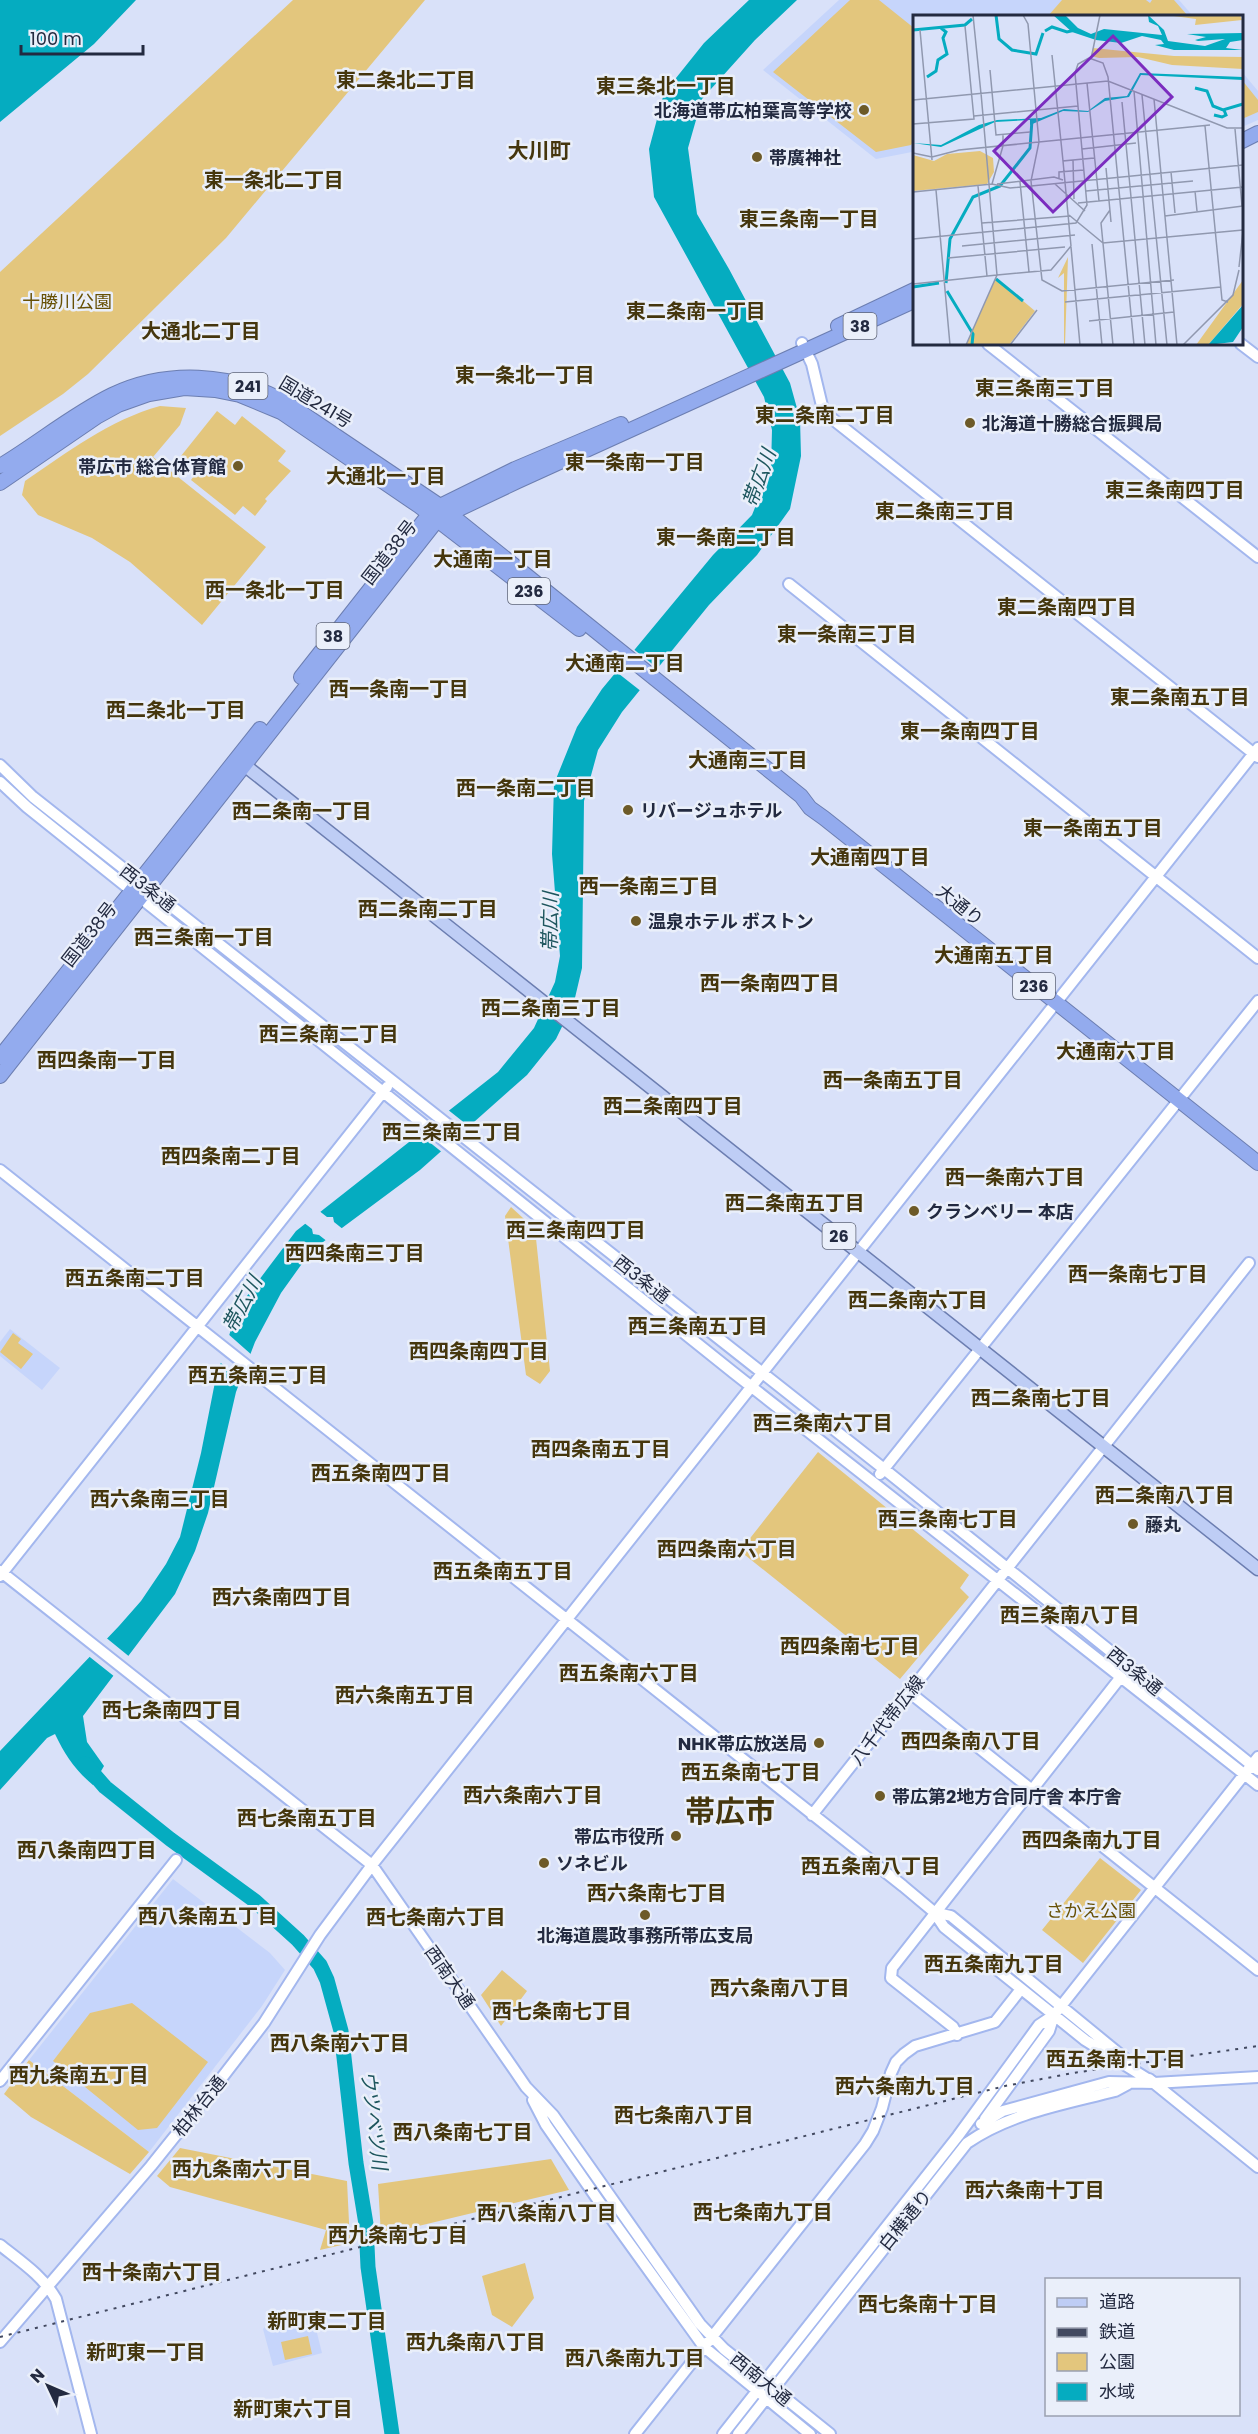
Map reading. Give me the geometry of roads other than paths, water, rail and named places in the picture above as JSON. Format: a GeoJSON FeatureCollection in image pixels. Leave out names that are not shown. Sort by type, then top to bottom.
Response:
{"type":"FeatureCollection","features":[{"type":"Feature","properties":{"kind":"highway"},"geometry":{"type":"LineString","coordinates":[[1243,140],[1258,133]]}},
{"type":"Feature","properties":{"kind":"highway"},"geometry":{"type":"LineString","coordinates":[[1243,150],[1258,143]]}},
{"type":"Feature","properties":{"kind":"highway","name":"国道38号"},"geometry":{"type":"LineString","coordinates":[[804,347],[913,291]]}},
{"type":"Feature","properties":{"kind":"highway","name":"国道38号"},"geometry":{"type":"LineString","coordinates":[[0,1076],[140,889],[439,513],[514,469],[736,378],[913,301]]}},
{"type":"Feature","properties":{"kind":"highway","name":"国道241号"},"geometry":{"type":"LineString","coordinates":[[0,477],[118,405],[168,390],[215,390],[262,402],[281,412],[439,513]]}},
{"type":"Feature","properties":{"kind":"highway","name":"大通り"},"geometry":{"type":"LineString","coordinates":[[439,513],[654,684],[796,802],[810,808],[1258,1163]]}},
{"type":"Feature","properties":{"kind":"highway","name":"国道38号"},"geometry":{"type":"LineString","coordinates":[[0,1057],[140,889]]}},
{"type":"Feature","properties":{"kind":"main road","name":"26"},"geometry":{"type":"LineString","coordinates":[[240,762],[1258,1569]]}},
{"type":"Feature","properties":{"kind":"street"},"geometry":{"type":"LineString","coordinates":[[989,345],[1258,557]]}},
{"type":"Feature","properties":{"kind":"street"},"geometry":{"type":"LineString","coordinates":[[1242,345],[1258,357]]}},
{"type":"Feature","properties":{"kind":"street"},"geometry":{"type":"LineString","coordinates":[[804,347],[823,410],[830,417],[1257,753]]}},
{"type":"Feature","properties":{"kind":"street"},"geometry":{"type":"LineString","coordinates":[[789,584],[1258,958]]}},
{"type":"Feature","properties":{"kind":"street","name":"柏林台通"},"geometry":{"type":"LineString","coordinates":[[0,2342],[224,2075],[264,2023],[314,1943],[372,1865],[1155,877],[1257,753]]}},
{"type":"Feature","properties":{"kind":"street","name":"西3条通"},"geometry":{"type":"LineString","coordinates":[[0,765],[33,797],[140,889],[453,1149],[1258,1785]]}},
{"type":"Feature","properties":{"kind":"street","name":"西3条通"},"geometry":{"type":"LineString","coordinates":[[0,782],[392,1080],[1256,1764]]}},
{"type":"Feature","properties":{"kind":"street"},"geometry":{"type":"LineString","coordinates":[[874,1481],[1258,1000]]}},
{"type":"Feature","properties":{"kind":"street"},"geometry":{"type":"LineString","coordinates":[[1,1573],[392,1080]]}},
{"type":"Feature","properties":{"kind":"street"},"geometry":{"type":"LineString","coordinates":[[0,1170],[934,1912],[944,1927],[1085,2040],[1155,2083]]}},
{"type":"Feature","properties":{"kind":"street","name":"八千代帯広線"},"geometry":{"type":"LineString","coordinates":[[812,1815],[1250,1263]]}},
{"type":"Feature","properties":{"kind":"street","name":"西南大通"},"geometry":{"type":"LineString","coordinates":[[1,1573],[372,1865],[526,2087],[556,2139],[704,2347],[810,2434]]}},
{"type":"Feature","properties":{"kind":"street"},"geometry":{"type":"LineString","coordinates":[[957,2035],[953,2027],[891,1977],[892,1968],[1120,1678]]}},
{"type":"Feature","properties":{"kind":"street"},"geometry":{"type":"LineString","coordinates":[[909,1692],[1258,1970]]}},
{"type":"Feature","properties":{"kind":"street"},"geometry":{"type":"LineString","coordinates":[[967,2143],[1049,2031],[1054,2015],[1061,2005],[1244,1774],[1256,1764]]}},
{"type":"Feature","properties":{"kind":"street"},"geometry":{"type":"LineString","coordinates":[[0,2081],[176,1860]]}},
{"type":"Feature","properties":{"kind":"street"},"geometry":{"type":"LineString","coordinates":[[934,1912],[951,1917],[1258,2167]]}},
{"type":"Feature","properties":{"kind":"street"},"geometry":{"type":"LineString","coordinates":[[635,2434],[869,2138],[882,2108],[896,2062],[915,2046],[995,2022],[1021,1989]]}},
{"type":"Feature","properties":{"kind":"street"},"geometry":{"type":"LineString","coordinates":[[723,2434],[958,2136],[1039,2025],[1054,2015]]}},
{"type":"Feature","properties":{"kind":"street","name":"白樺通り"},"geometry":{"type":"LineString","coordinates":[[981,2124],[1003,2111],[1109,2082],[1128,2084],[1258,2077]]}},
{"type":"Feature","properties":{"kind":"street","name":"白樺通り"},"geometry":{"type":"LineString","coordinates":[[738,2434],[967,2143],[982,2132],[1020,2116],[1116,2091],[1128,2084]]}},
{"type":"Feature","properties":{"kind":"street","name":"西南大通"},"geometry":{"type":"LineString","coordinates":[[526,2087],[553,2115],[712,2338],[830,2434]]}},
{"type":"Feature","properties":{"kind":"street"},"geometry":{"type":"LineString","coordinates":[[0,2245],[49,2286],[59,2309],[91,2434]]}},
{"type":"Feature","properties":{"kind":"water"},"geometry":{"type":"Polygon","coordinates":[[[0,0],[136,0],[94,44],[0,122],[0,0]]]}},
{"type":"Feature","properties":{"kind":"water","name":"帯広川"},"geometry":{"type":"Polygon","coordinates":[[[749,0],[797,0],[755,40],[702,99],[688,148],[697,214],[790,383],[800,419],[801,456],[790,509],[757,555],[709,605],[622,712],[598,750],[584,801],[582,968],[574,1002],[556,1039],[527,1075],[420,1170],[311,1251],[281,1293],[255,1342],[236,1392],[208,1513],[195,1551],[175,1594],[83,1716],[87,1742],[104,1766],[93,1785],[71,1762],[55,1734],[47,1738],[0,1790],[0,1751],[141,1601],[166,1564],[180,1537],[201,1453],[215,1382],[241,1304],[296,1231],[498,1072],[534,1028],[555,982],[560,956],[552,854],[554,784],[577,727],[602,689],[713,555],[752,515],[771,468],[772,430],[764,397],[654,197],[649,149],[664,93],[704,43],[749,0]]]}},
{"type":"Feature","properties":{"kind":"waterway","name":"ウツベツ川"},"geometry":{"type":"LineString","coordinates":[[85,1764],[105,1787],[170,1839],[255,1901],[298,1940],[320,1965],[327,1980],[341,2031],[356,2163],[366,2224],[368,2267],[392,2434]]}},
{"type":"Feature","properties":{"kind":"railway"},"geometry":{"type":"LineString","coordinates":[[0,2337],[1005,2086],[1073,2073],[1258,2046]]}},
{"type":"Feature","properties":{"kind":"place","name":"北海道帯広柏葉高等学校"},"geometry":{"type":"Point","coordinates":[864,110]}},
{"type":"Feature","properties":{"kind":"place","name":"帯廣神社"},"geometry":{"type":"Point","coordinates":[757,157]}},
{"type":"Feature","properties":{"kind":"place","name":"北海道十勝総合振興局"},"geometry":{"type":"Point","coordinates":[970,423]}},
{"type":"Feature","properties":{"kind":"place","name":"帯広市 総合体育館"},"geometry":{"type":"Point","coordinates":[238,466]}},
{"type":"Feature","properties":{"kind":"place","name":"リバージュホテル"},"geometry":{"type":"Point","coordinates":[628,810]}},
{"type":"Feature","properties":{"kind":"place","name":"温泉ホテル ボストン"},"geometry":{"type":"Point","coordinates":[636,921]}},
{"type":"Feature","properties":{"kind":"place","name":"クランベリー 本店"},"geometry":{"type":"Point","coordinates":[914,1211]}},
{"type":"Feature","properties":{"kind":"place","name":"藤丸"},"geometry":{"type":"Point","coordinates":[1133,1524]}},
{"type":"Feature","properties":{"kind":"place","name":"NHK帯広放送局"},"geometry":{"type":"Point","coordinates":[819,1743]}},
{"type":"Feature","properties":{"kind":"place","name":"帯広第2地方合同庁舎 本庁舎"},"geometry":{"type":"Point","coordinates":[880,1796]}},
{"type":"Feature","properties":{"kind":"place","name":"帯広市役所"},"geometry":{"type":"Point","coordinates":[676,1836]}},
{"type":"Feature","properties":{"kind":"place","name":"ソネビル"},"geometry":{"type":"Point","coordinates":[544,1863]}},
{"type":"Feature","properties":{"kind":"place","name":"北海道農政事務所帯広支局"},"geometry":{"type":"Point","coordinates":[645,1915]}},
{"type":"Feature","properties":{"kind":"district","name":"東二条北二丁目"},"geometry":{"type":"Point","coordinates":[406,80]}},
{"type":"Feature","properties":{"kind":"district","name":"東三条北一丁目"},"geometry":{"type":"Point","coordinates":[666,86]}},
{"type":"Feature","properties":{"kind":"district","name":"大川町"},"geometry":{"type":"Point","coordinates":[539,150]}},
{"type":"Feature","properties":{"kind":"district","name":"東一条北二丁目"},"geometry":{"type":"Point","coordinates":[274,180]}},
{"type":"Feature","properties":{"kind":"district","name":"東三条南一丁目"},"geometry":{"type":"Point","coordinates":[809,219]}},
{"type":"Feature","properties":{"kind":"district","name":"東二条南一丁目"},"geometry":{"type":"Point","coordinates":[696,311]}},
{"type":"Feature","properties":{"kind":"district","name":"大通北二丁目"},"geometry":{"type":"Point","coordinates":[201,331]}},
{"type":"Feature","properties":{"kind":"district","name":"東一条北一丁目"},"geometry":{"type":"Point","coordinates":[525,375]}},
{"type":"Feature","properties":{"kind":"district","name":"東三条南三丁目"},"geometry":{"type":"Point","coordinates":[1045,388]}},
{"type":"Feature","properties":{"kind":"district","name":"東二条南二丁目"},"geometry":{"type":"Point","coordinates":[825,415]}},
{"type":"Feature","properties":{"kind":"district","name":"東一条南一丁目"},"geometry":{"type":"Point","coordinates":[635,462]}},
{"type":"Feature","properties":{"kind":"district","name":"大通北一丁目"},"geometry":{"type":"Point","coordinates":[386,476]}},
{"type":"Feature","properties":{"kind":"district","name":"東三条南四丁目"},"geometry":{"type":"Point","coordinates":[1175,490]}},
{"type":"Feature","properties":{"kind":"district","name":"東二条南三丁目"},"geometry":{"type":"Point","coordinates":[945,511]}},
{"type":"Feature","properties":{"kind":"district","name":"東一条南二丁目"},"geometry":{"type":"Point","coordinates":[726,537]}},
{"type":"Feature","properties":{"kind":"district","name":"大通南一丁目"},"geometry":{"type":"Point","coordinates":[493,559]}},
{"type":"Feature","properties":{"kind":"district","name":"西一条北一丁目"},"geometry":{"type":"Point","coordinates":[275,590]}},
{"type":"Feature","properties":{"kind":"district","name":"東二条南四丁目"},"geometry":{"type":"Point","coordinates":[1067,607]}},
{"type":"Feature","properties":{"kind":"district","name":"東一条南三丁目"},"geometry":{"type":"Point","coordinates":[847,634]}},
{"type":"Feature","properties":{"kind":"district","name":"大通南二丁目"},"geometry":{"type":"Point","coordinates":[625,663]}},
{"type":"Feature","properties":{"kind":"district","name":"西一条南一丁目"},"geometry":{"type":"Point","coordinates":[399,689]}},
{"type":"Feature","properties":{"kind":"district","name":"東二条南五丁目"},"geometry":{"type":"Point","coordinates":[1180,697]}},
{"type":"Feature","properties":{"kind":"district","name":"西二条北一丁目"},"geometry":{"type":"Point","coordinates":[176,710]}},
{"type":"Feature","properties":{"kind":"district","name":"東一条南四丁目"},"geometry":{"type":"Point","coordinates":[970,731]}},
{"type":"Feature","properties":{"kind":"district","name":"大通南三丁目"},"geometry":{"type":"Point","coordinates":[748,760]}},
{"type":"Feature","properties":{"kind":"district","name":"西一条南二丁目"},"geometry":{"type":"Point","coordinates":[526,788]}},
{"type":"Feature","properties":{"kind":"district","name":"西二条南一丁目"},"geometry":{"type":"Point","coordinates":[302,811]}},
{"type":"Feature","properties":{"kind":"district","name":"東一条南五丁目"},"geometry":{"type":"Point","coordinates":[1093,828]}},
{"type":"Feature","properties":{"kind":"district","name":"大通南四丁目"},"geometry":{"type":"Point","coordinates":[870,857]}},
{"type":"Feature","properties":{"kind":"district","name":"西一条南三丁目"},"geometry":{"type":"Point","coordinates":[649,886]}},
{"type":"Feature","properties":{"kind":"district","name":"西二条南二丁目"},"geometry":{"type":"Point","coordinates":[428,909]}},
{"type":"Feature","properties":{"kind":"district","name":"西三条南一丁目"},"geometry":{"type":"Point","coordinates":[204,937]}},
{"type":"Feature","properties":{"kind":"district","name":"大通南五丁目"},"geometry":{"type":"Point","coordinates":[994,955]}},
{"type":"Feature","properties":{"kind":"district","name":"西一条南四丁目"},"geometry":{"type":"Point","coordinates":[770,983]}},
{"type":"Feature","properties":{"kind":"district","name":"西二条南三丁目"},"geometry":{"type":"Point","coordinates":[551,1008]}},
{"type":"Feature","properties":{"kind":"district","name":"西三条南二丁目"},"geometry":{"type":"Point","coordinates":[329,1034]}},
{"type":"Feature","properties":{"kind":"district","name":"大通南六丁目"},"geometry":{"type":"Point","coordinates":[1116,1051]}},
{"type":"Feature","properties":{"kind":"district","name":"西四条南一丁目"},"geometry":{"type":"Point","coordinates":[107,1060]}},
{"type":"Feature","properties":{"kind":"district","name":"西一条南五丁目"},"geometry":{"type":"Point","coordinates":[893,1080]}},
{"type":"Feature","properties":{"kind":"district","name":"西二条南四丁目"},"geometry":{"type":"Point","coordinates":[673,1106]}},
{"type":"Feature","properties":{"kind":"district","name":"西三条南三丁目"},"geometry":{"type":"Point","coordinates":[452,1132]}},
{"type":"Feature","properties":{"kind":"district","name":"西四条南二丁目"},"geometry":{"type":"Point","coordinates":[231,1156]}},
{"type":"Feature","properties":{"kind":"district","name":"西一条南六丁目"},"geometry":{"type":"Point","coordinates":[1015,1177]}},
{"type":"Feature","properties":{"kind":"district","name":"西二条南五丁目"},"geometry":{"type":"Point","coordinates":[795,1203]}},
{"type":"Feature","properties":{"kind":"district","name":"西三条南四丁目"},"geometry":{"type":"Point","coordinates":[576,1230]}},
{"type":"Feature","properties":{"kind":"district","name":"西四条南三丁目"},"geometry":{"type":"Point","coordinates":[355,1253]}},
{"type":"Feature","properties":{"kind":"district","name":"西一条南七丁目"},"geometry":{"type":"Point","coordinates":[1138,1274]}},
{"type":"Feature","properties":{"kind":"district","name":"西五条南二丁目"},"geometry":{"type":"Point","coordinates":[135,1278]}},
{"type":"Feature","properties":{"kind":"district","name":"西二条南六丁目"},"geometry":{"type":"Point","coordinates":[918,1300]}},
{"type":"Feature","properties":{"kind":"district","name":"西三条南五丁目"},"geometry":{"type":"Point","coordinates":[698,1326]}},
{"type":"Feature","properties":{"kind":"district","name":"西四条南四丁目"},"geometry":{"type":"Point","coordinates":[479,1351]}},
{"type":"Feature","properties":{"kind":"district","name":"西五条南三丁目"},"geometry":{"type":"Point","coordinates":[258,1375]}},
{"type":"Feature","properties":{"kind":"district","name":"西二条南七丁目"},"geometry":{"type":"Point","coordinates":[1041,1398]}},
{"type":"Feature","properties":{"kind":"district","name":"西三条南六丁目"},"geometry":{"type":"Point","coordinates":[823,1423]}},
{"type":"Feature","properties":{"kind":"district","name":"西四条南五丁目"},"geometry":{"type":"Point","coordinates":[601,1449]}},
{"type":"Feature","properties":{"kind":"district","name":"西五条南四丁目"},"geometry":{"type":"Point","coordinates":[381,1473]}},
{"type":"Feature","properties":{"kind":"district","name":"西二条南八丁目"},"geometry":{"type":"Point","coordinates":[1165,1495]}},
{"type":"Feature","properties":{"kind":"district","name":"西六条南三丁目"},"geometry":{"type":"Point","coordinates":[160,1499]}},
{"type":"Feature","properties":{"kind":"district","name":"西三条南七丁目"},"geometry":{"type":"Point","coordinates":[948,1519]}},
{"type":"Feature","properties":{"kind":"district","name":"西四条南六丁目"},"geometry":{"type":"Point","coordinates":[727,1549]}},
{"type":"Feature","properties":{"kind":"district","name":"西五条南五丁目"},"geometry":{"type":"Point","coordinates":[503,1571]}},
{"type":"Feature","properties":{"kind":"district","name":"西六条南四丁目"},"geometry":{"type":"Point","coordinates":[282,1597]}},
{"type":"Feature","properties":{"kind":"district","name":"西三条南八丁目"},"geometry":{"type":"Point","coordinates":[1070,1615]}},
{"type":"Feature","properties":{"kind":"district","name":"西四条南七丁目"},"geometry":{"type":"Point","coordinates":[850,1646]}},
{"type":"Feature","properties":{"kind":"district","name":"西五条南六丁目"},"geometry":{"type":"Point","coordinates":[629,1673]}},
{"type":"Feature","properties":{"kind":"district","name":"西六条南五丁目"},"geometry":{"type":"Point","coordinates":[405,1695]}},
{"type":"Feature","properties":{"kind":"district","name":"西七条南四丁目"},"geometry":{"type":"Point","coordinates":[172,1710]}},
{"type":"Feature","properties":{"kind":"district","name":"西四条南八丁目"},"geometry":{"type":"Point","coordinates":[971,1741]}},
{"type":"Feature","properties":{"kind":"district","name":"西五条南七丁目"},"geometry":{"type":"Point","coordinates":[751,1772]}},
{"type":"Feature","properties":{"kind":"district","name":"西六条南六丁目"},"geometry":{"type":"Point","coordinates":[533,1795]}},
{"type":"Feature","properties":{"kind":"district","name":"帯広市"},"geometry":{"type":"Point","coordinates":[730,1811]}},
{"type":"Feature","properties":{"kind":"district","name":"西七条南五丁目"},"geometry":{"type":"Point","coordinates":[307,1818]}},
{"type":"Feature","properties":{"kind":"district","name":"西四条南九丁目"},"geometry":{"type":"Point","coordinates":[1092,1840]}},
{"type":"Feature","properties":{"kind":"district","name":"西八条南四丁目"},"geometry":{"type":"Point","coordinates":[87,1850]}},
{"type":"Feature","properties":{"kind":"district","name":"西五条南八丁目"},"geometry":{"type":"Point","coordinates":[871,1866]}},
{"type":"Feature","properties":{"kind":"district","name":"西六条南七丁目"},"geometry":{"type":"Point","coordinates":[657,1893]}},
{"type":"Feature","properties":{"kind":"district","name":"西八条南五丁目"},"geometry":{"type":"Point","coordinates":[208,1916]}},
{"type":"Feature","properties":{"kind":"district","name":"西七条南六丁目"},"geometry":{"type":"Point","coordinates":[436,1917]}},
{"type":"Feature","properties":{"kind":"district","name":"西五条南九丁目"},"geometry":{"type":"Point","coordinates":[994,1964]}},
{"type":"Feature","properties":{"kind":"district","name":"西六条南八丁目"},"geometry":{"type":"Point","coordinates":[780,1988]}},
{"type":"Feature","properties":{"kind":"district","name":"西七条南七丁目"},"geometry":{"type":"Point","coordinates":[562,2011]}},
{"type":"Feature","properties":{"kind":"district","name":"西八条南六丁目"},"geometry":{"type":"Point","coordinates":[340,2043]}},
{"type":"Feature","properties":{"kind":"district","name":"西五条南十丁目"},"geometry":{"type":"Point","coordinates":[1116,2059]}},
{"type":"Feature","properties":{"kind":"district","name":"西九条南五丁目"},"geometry":{"type":"Point","coordinates":[79,2075]}},
{"type":"Feature","properties":{"kind":"district","name":"西六条南九丁目"},"geometry":{"type":"Point","coordinates":[905,2086]}},
{"type":"Feature","properties":{"kind":"district","name":"西七条南八丁目"},"geometry":{"type":"Point","coordinates":[684,2115]}},
{"type":"Feature","properties":{"kind":"district","name":"西八条南七丁目"},"geometry":{"type":"Point","coordinates":[463,2132]}},
{"type":"Feature","properties":{"kind":"district","name":"西九条南六丁目"},"geometry":{"type":"Point","coordinates":[242,2169]}},
{"type":"Feature","properties":{"kind":"district","name":"西六条南十丁目"},"geometry":{"type":"Point","coordinates":[1035,2190]}},
{"type":"Feature","properties":{"kind":"district","name":"西七条南九丁目"},"geometry":{"type":"Point","coordinates":[763,2212]}},
{"type":"Feature","properties":{"kind":"district","name":"西八条南八丁目"},"geometry":{"type":"Point","coordinates":[547,2213]}},
{"type":"Feature","properties":{"kind":"district","name":"西九条南七丁目"},"geometry":{"type":"Point","coordinates":[398,2235]}},
{"type":"Feature","properties":{"kind":"district","name":"西十条南六丁目"},"geometry":{"type":"Point","coordinates":[152,2272]}},
{"type":"Feature","properties":{"kind":"district","name":"西七条南十丁目"},"geometry":{"type":"Point","coordinates":[928,2304]}},
{"type":"Feature","properties":{"kind":"district","name":"新町東二丁目"},"geometry":{"type":"Point","coordinates":[327,2321]}},
{"type":"Feature","properties":{"kind":"district","name":"西九条南八丁目"},"geometry":{"type":"Point","coordinates":[476,2342]}},
{"type":"Feature","properties":{"kind":"district","name":"新町東一丁目"},"geometry":{"type":"Point","coordinates":[146,2352]}},
{"type":"Feature","properties":{"kind":"district","name":"西八条南九丁目"},"geometry":{"type":"Point","coordinates":[635,2358]}},
{"type":"Feature","properties":{"kind":"district","name":"新町東六丁目"},"geometry":{"type":"Point","coordinates":[293,2409]}},
{"type":"Feature","properties":{"kind":"park label","name":"十勝川公園"},"geometry":{"type":"Point","coordinates":[67,301]}},
{"type":"Feature","properties":{"kind":"park label","name":"さかえ公園"},"geometry":{"type":"Point","coordinates":[1091,1910]}}]}
